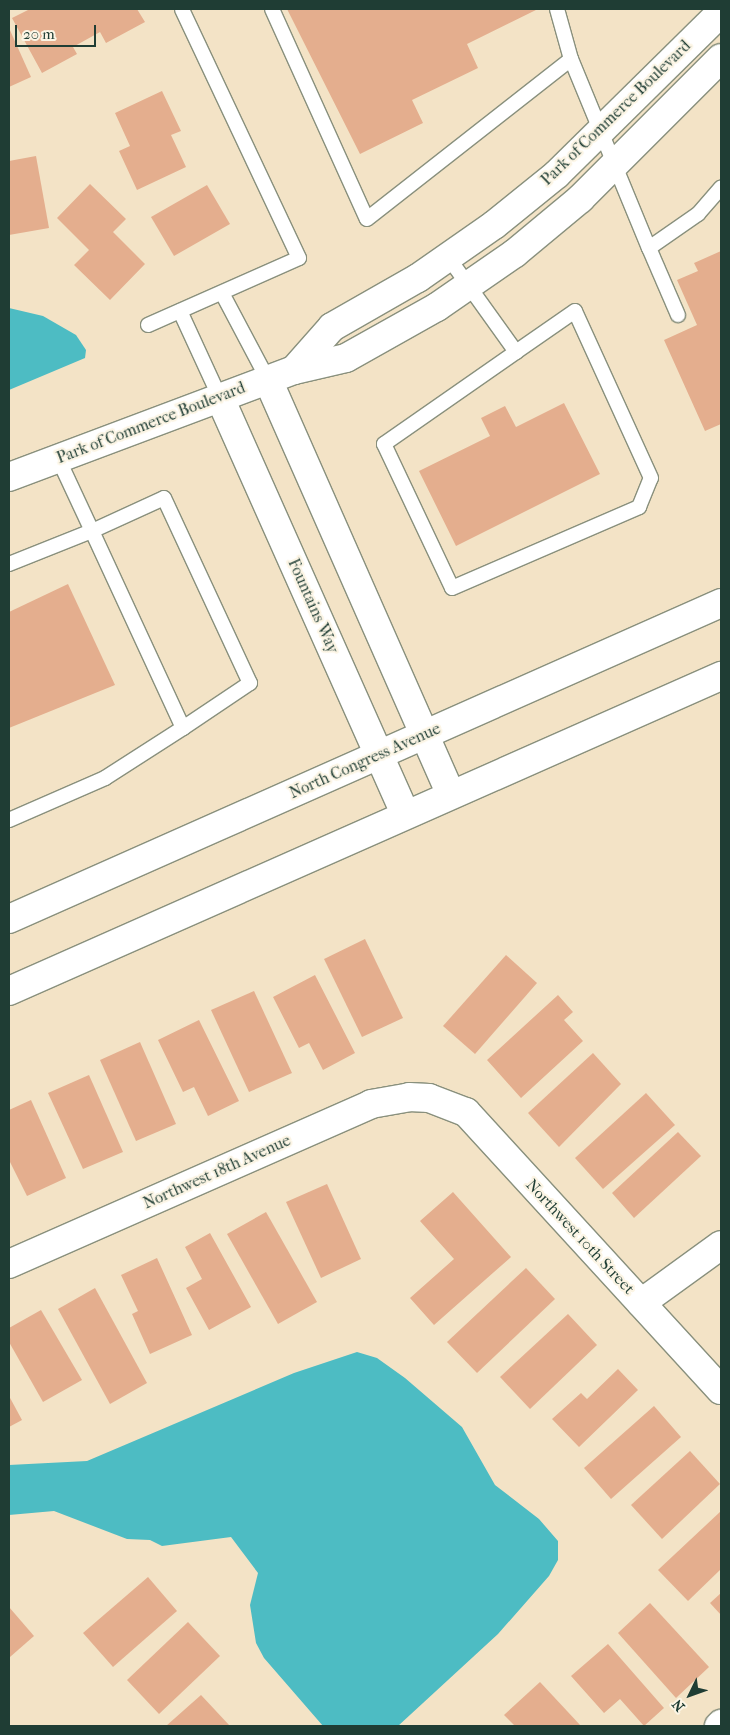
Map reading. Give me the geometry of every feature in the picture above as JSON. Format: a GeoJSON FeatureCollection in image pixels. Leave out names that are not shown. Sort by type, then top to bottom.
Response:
{"type":"FeatureCollection","features":[{"type":"Feature","properties":{"kind":"street","name":"Park of Commerce Boulevard"},"geometry":{"type":"LineString","coordinates":[[294,370],[332,327],[448,256],[494,225],[603,129],[721,12]]}},
{"type":"Feature","properties":{"kind":"street","name":"Park of Commerce Boulevard"},"geometry":{"type":"LineString","coordinates":[[9,477],[294,370],[346,358],[468,285],[522,247],[617,165],[721,58]]}},
{"type":"Feature","properties":{"kind":"street"},"geometry":{"type":"LineString","coordinates":[[268,380],[450,793]]}},
{"type":"Feature","properties":{"kind":"street","name":"Fountains Way"},"geometry":{"type":"LineString","coordinates":[[220,398],[405,813]]}},
{"type":"Feature","properties":{"kind":"street","name":"North Congress Avenue"},"geometry":{"type":"LineString","coordinates":[[9,919],[721,602]]}},
{"type":"Feature","properties":{"kind":"street"},"geometry":{"type":"LineString","coordinates":[[9,992],[450,793],[721,676]]}},
{"type":"Feature","properties":{"kind":"street","name":"Northwest 18th Avenue"},"geometry":{"type":"LineString","coordinates":[[9,1264],[371,1104],[409,1097],[429,1098]]}},
{"type":"Feature","properties":{"kind":"street","name":"Northwest 10th Street"},"geometry":{"type":"LineString","coordinates":[[429,1098],[466,1112],[721,1390]]}},
{"type":"Feature","properties":{"kind":"street"},"geometry":{"type":"LineString","coordinates":[[641,1303],[721,1245]]}},
{"type":"Feature","properties":{"kind":"lane"},"geometry":{"type":"LineString","coordinates":[[148,325],[299,258],[182,9]]}},
{"type":"Feature","properties":{"kind":"lane"},"geometry":{"type":"LineString","coordinates":[[272,9],[367,219],[571,59]]}},
{"type":"Feature","properties":{"kind":"lane"},"geometry":{"type":"LineString","coordinates":[[557,9],[571,59],[603,129],[649,248],[678,315]]}},
{"type":"Feature","properties":{"kind":"lane"},"geometry":{"type":"LineString","coordinates":[[649,248],[698,214],[721,188]]}},
{"type":"Feature","properties":{"kind":"lane"},"geometry":{"type":"LineString","coordinates":[[448,256],[516,352]]}},
{"type":"Feature","properties":{"kind":"lane"},"geometry":{"type":"LineString","coordinates":[[222,293],[268,380]]}},
{"type":"Feature","properties":{"kind":"lane"},"geometry":{"type":"LineString","coordinates":[[180,311],[220,398]]}},
{"type":"Feature","properties":{"kind":"lane"},"geometry":{"type":"LineString","coordinates":[[575,311],[651,478],[639,507],[452,588],[384,444],[516,352],[575,311]]}},
{"type":"Feature","properties":{"kind":"lane"},"geometry":{"type":"LineString","coordinates":[[58,458],[183,728]]}},
{"type":"Feature","properties":{"kind":"lane"},"geometry":{"type":"LineString","coordinates":[[9,564],[92,531],[164,498],[250,683],[105,778],[9,820]]}},
{"type":"Feature","properties":{"kind":"water"},"geometry":{"type":"Polygon","coordinates":[[[9,308],[43,316],[76,335],[86,350],[85,358],[9,390],[9,308]]]}},
{"type":"Feature","properties":{"kind":"water"},"geometry":{"type":"Polygon","coordinates":[[[357,1352],[377,1358],[405,1378],[462,1427],[495,1485],[539,1519],[558,1541],[558,1560],[549,1576],[498,1634],[398,1726],[323,1726],[264,1658],[256,1643],[250,1605],[258,1573],[231,1537],[162,1546],[150,1540],[127,1539],[54,1511],[9,1515],[9,1465],[87,1461],[294,1373],[357,1352]]]}},
{"type":"Feature","properties":{"kind":"building"},"geometry":{"type":"Polygon","coordinates":[[[30,9],[137,9],[145,22],[106,43],[100,32],[73,47],[77,54],[42,73],[12,18],[30,9]]]}},
{"type":"Feature","properties":{"kind":"building"},"geometry":{"type":"Polygon","coordinates":[[[287,9],[538,9],[467,44],[478,68],[412,100],[423,123],[360,154],[287,9]]]}},
{"type":"Feature","properties":{"kind":"building"},"geometry":{"type":"Polygon","coordinates":[[[9,28],[31,77],[9,87],[9,28]]]}},
{"type":"Feature","properties":{"kind":"building"},"geometry":{"type":"Polygon","coordinates":[[[162,91],[181,131],[171,135],[186,167],[137,190],[119,151],[130,146],[115,113],[162,91]]]}},
{"type":"Feature","properties":{"kind":"building"},"geometry":{"type":"Polygon","coordinates":[[[36,156],[49,228],[9,235],[9,161],[36,156]]]}},
{"type":"Feature","properties":{"kind":"building"},"geometry":{"type":"Polygon","coordinates":[[[90,184],[126,219],[113,232],[145,264],[110,300],[74,265],[89,250],[57,218],[90,184]]]}},
{"type":"Feature","properties":{"kind":"building"},"geometry":{"type":"Polygon","coordinates":[[[207,185],[230,224],[174,256],[151,217],[207,185]]]}},
{"type":"Feature","properties":{"kind":"building"},"geometry":{"type":"Polygon","coordinates":[[[721,251],[721,424],[705,431],[664,340],[697,325],[677,280],[698,271],[694,263],[721,251]]]}},
{"type":"Feature","properties":{"kind":"building"},"geometry":{"type":"Polygon","coordinates":[[[564,403],[600,474],[456,546],[419,471],[490,436],[481,418],[505,406],[516,427],[564,403]]]}},
{"type":"Feature","properties":{"kind":"building"},"geometry":{"type":"Polygon","coordinates":[[[68,584],[115,685],[9,728],[9,612],[68,584]]]}},
{"type":"Feature","properties":{"kind":"building"},"geometry":{"type":"Polygon","coordinates":[[[365,939],[403,1018],[362,1037],[324,959],[365,939]]]}},
{"type":"Feature","properties":{"kind":"building"},"geometry":{"type":"Polygon","coordinates":[[[506,955],[537,983],[475,1054],[443,1026],[506,955]]]}},
{"type":"Feature","properties":{"kind":"building"},"geometry":{"type":"Polygon","coordinates":[[[315,975],[355,1053],[323,1070],[309,1043],[299,1048],[273,997],[315,975]]]}},
{"type":"Feature","properties":{"kind":"building"},"geometry":{"type":"Polygon","coordinates":[[[254,991],[292,1073],[249,1092],[211,1010],[254,991]]]}},
{"type":"Feature","properties":{"kind":"building"},"geometry":{"type":"Polygon","coordinates":[[[558,995],[573,1012],[564,1020],[583,1041],[521,1098],[487,1060],[558,995]]]}},
{"type":"Feature","properties":{"kind":"building"},"geometry":{"type":"Polygon","coordinates":[[[199,1020],[239,1101],[208,1116],[194,1087],[183,1092],[158,1040],[199,1020]]]}},
{"type":"Feature","properties":{"kind":"building"},"geometry":{"type":"Polygon","coordinates":[[[140,1042],[176,1124],[136,1141],[100,1060],[140,1042]]]}},
{"type":"Feature","properties":{"kind":"building"},"geometry":{"type":"Polygon","coordinates":[[[593,1053],[621,1084],[559,1147],[528,1113],[593,1053]]]}},
{"type":"Feature","properties":{"kind":"building"},"geometry":{"type":"Polygon","coordinates":[[[89,1075],[123,1152],[83,1169],[48,1093],[89,1075]]]}},
{"type":"Feature","properties":{"kind":"building"},"geometry":{"type":"Polygon","coordinates":[[[646,1093],[675,1125],[603,1189],[575,1158],[646,1093]]]}},
{"type":"Feature","properties":{"kind":"building"},"geometry":{"type":"Polygon","coordinates":[[[31,1100],[66,1178],[27,1196],[9,1160],[9,1110],[31,1100]]]}},
{"type":"Feature","properties":{"kind":"building"},"geometry":{"type":"Polygon","coordinates":[[[678,1132],[701,1156],[634,1218],[612,1193],[678,1132]]]}},
{"type":"Feature","properties":{"kind":"building"},"geometry":{"type":"Polygon","coordinates":[[[327,1184],[361,1259],[321,1278],[286,1202],[327,1184]]]}},
{"type":"Feature","properties":{"kind":"building"},"geometry":{"type":"Polygon","coordinates":[[[453,1192],[511,1257],[434,1325],[410,1298],[454,1259],[420,1221],[453,1192]]]}},
{"type":"Feature","properties":{"kind":"building"},"geometry":{"type":"Polygon","coordinates":[[[266,1212],[317,1302],[278,1324],[227,1234],[266,1212]]]}},
{"type":"Feature","properties":{"kind":"building"},"geometry":{"type":"Polygon","coordinates":[[[210,1233],[251,1307],[209,1330],[186,1288],[202,1279],[185,1247],[210,1233]]]}},
{"type":"Feature","properties":{"kind":"building"},"geometry":{"type":"Polygon","coordinates":[[[157,1258],[192,1335],[150,1354],[132,1314],[138,1311],[121,1275],[157,1258]]]}},
{"type":"Feature","properties":{"kind":"building"},"geometry":{"type":"Polygon","coordinates":[[[526,1268],[555,1299],[477,1373],[447,1342],[526,1268]]]}},
{"type":"Feature","properties":{"kind":"building"},"geometry":{"type":"Polygon","coordinates":[[[95,1288],[147,1383],[110,1404],[58,1309],[95,1288]]]}},
{"type":"Feature","properties":{"kind":"building"},"geometry":{"type":"Polygon","coordinates":[[[41,1310],[82,1380],[43,1402],[9,1342],[9,1328],[41,1310]]]}},
{"type":"Feature","properties":{"kind":"building"},"geometry":{"type":"Polygon","coordinates":[[[568,1314],[597,1345],[530,1409],[500,1377],[568,1314]]]}},
{"type":"Feature","properties":{"kind":"building"},"geometry":{"type":"Polygon","coordinates":[[[618,1369],[638,1390],[579,1447],[552,1419],[581,1393],[587,1399],[618,1369]]]}},
{"type":"Feature","properties":{"kind":"building"},"geometry":{"type":"Polygon","coordinates":[[[9,1396],[22,1420],[9,1427],[9,1396]]]}},
{"type":"Feature","properties":{"kind":"building"},"geometry":{"type":"Polygon","coordinates":[[[654,1406],[681,1437],[611,1499],[584,1468],[654,1406]]]}},
{"type":"Feature","properties":{"kind":"building"},"geometry":{"type":"Polygon","coordinates":[[[690,1451],[720,1484],[662,1539],[631,1505],[690,1451]]]}},
{"type":"Feature","properties":{"kind":"building"},"geometry":{"type":"Polygon","coordinates":[[[721,1511],[721,1569],[688,1601],[658,1570],[721,1511]]]}},
{"type":"Feature","properties":{"kind":"building"},"geometry":{"type":"Polygon","coordinates":[[[148,1577],[177,1611],[113,1667],[83,1633],[148,1577]]]}},
{"type":"Feature","properties":{"kind":"building"},"geometry":{"type":"Polygon","coordinates":[[[721,1593],[721,1615],[710,1603],[721,1593]]]}},
{"type":"Feature","properties":{"kind":"building"},"geometry":{"type":"Polygon","coordinates":[[[650,1603],[709,1667],[676,1698],[618,1633],[650,1603]]]}},
{"type":"Feature","properties":{"kind":"building"},"geometry":{"type":"Polygon","coordinates":[[[9,1607],[34,1636],[10,1657],[9,1656],[9,1607]]]}},
{"type":"Feature","properties":{"kind":"building"},"geometry":{"type":"Polygon","coordinates":[[[188,1622],[220,1656],[159,1714],[127,1680],[188,1622]]]}},
{"type":"Feature","properties":{"kind":"building"},"geometry":{"type":"Polygon","coordinates":[[[608,1644],[664,1708],[644,1726],[620,1699],[604,1713],[571,1676],[608,1644]]]}},
{"type":"Feature","properties":{"kind":"building"},"geometry":{"type":"Polygon","coordinates":[[[540,1682],[581,1726],[515,1726],[504,1715],[540,1682]]]}},
{"type":"Feature","properties":{"kind":"building"},"geometry":{"type":"Polygon","coordinates":[[[201,1695],[230,1726],[166,1726],[201,1695]]]}}]}
